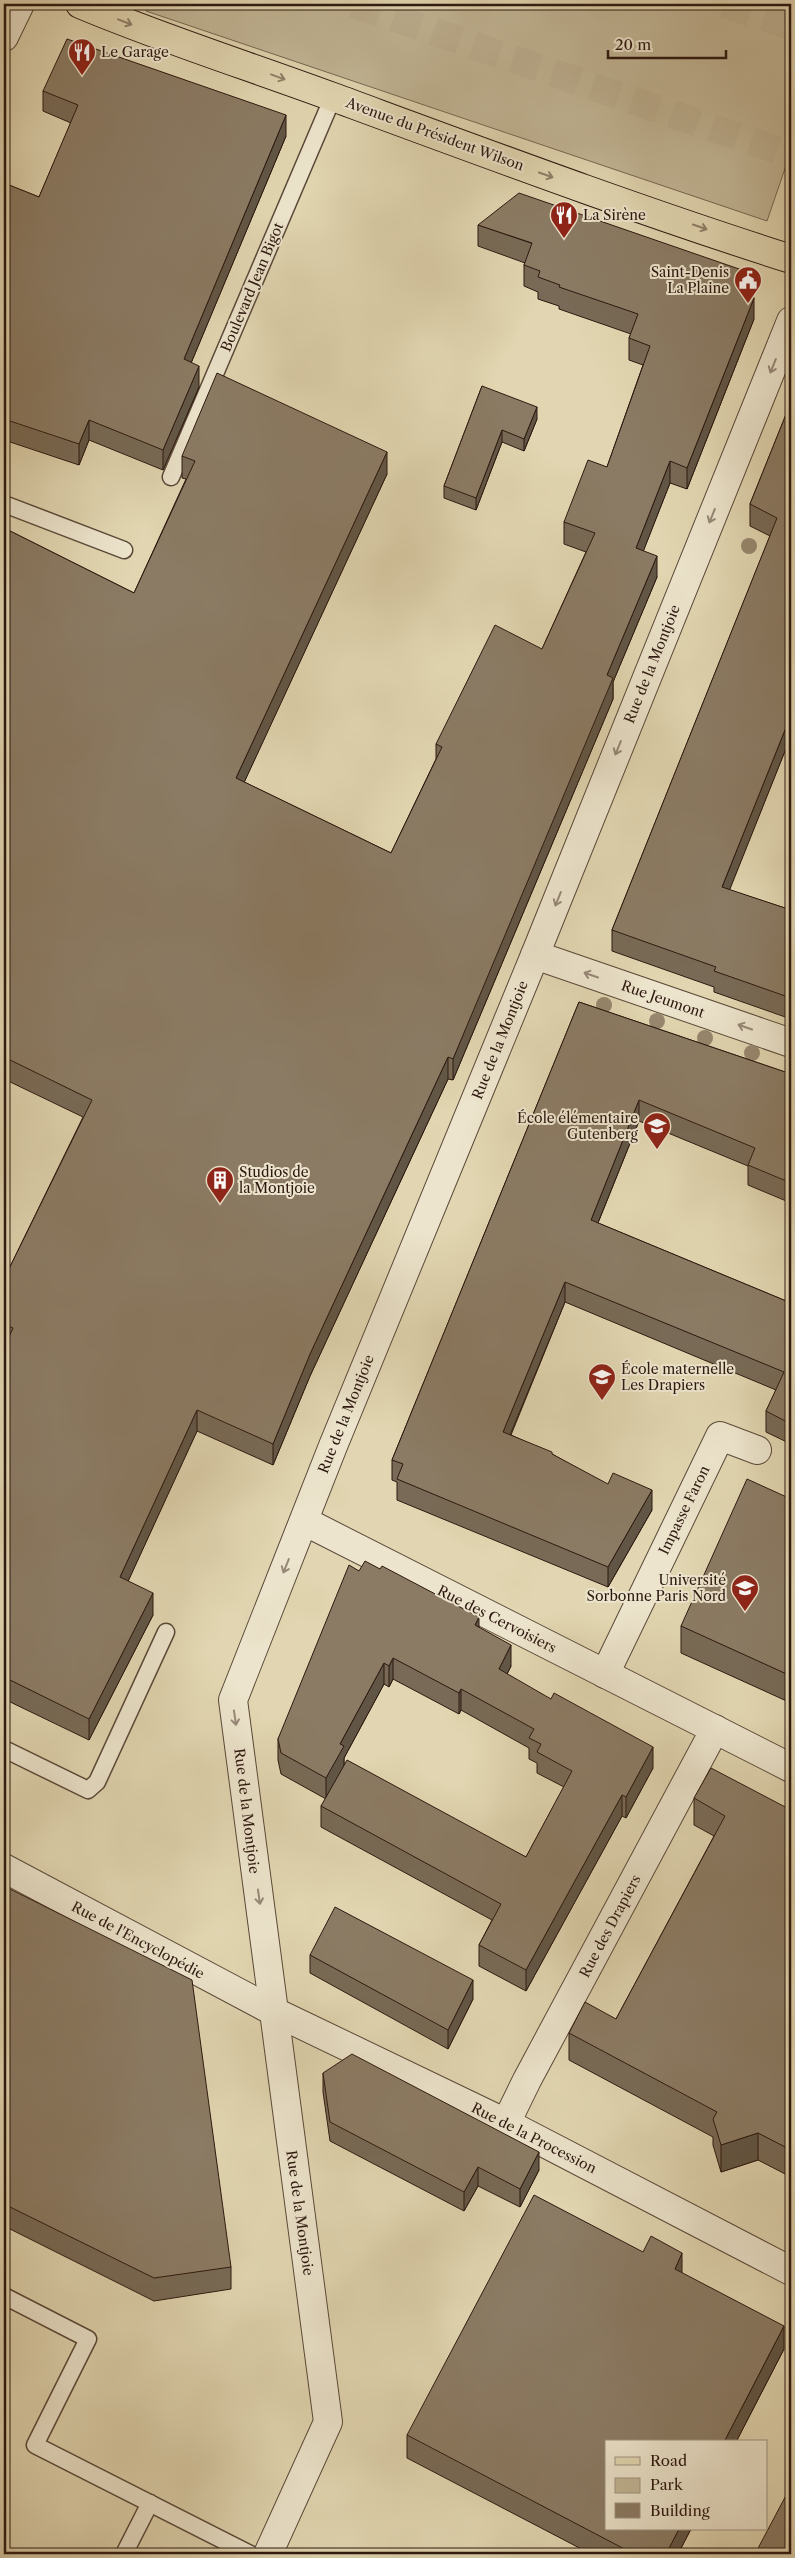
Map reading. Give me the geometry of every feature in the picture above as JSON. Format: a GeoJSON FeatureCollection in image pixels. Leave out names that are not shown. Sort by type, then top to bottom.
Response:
{"type":"FeatureCollection","features":[{"type":"Feature","properties":{"kind":"main road","name":"Avenue du Président Wilson"},"geometry":{"type":"LineString","coordinates":[[80,4],[126,23],[333,97],[447,141],[791,259]]}},
{"type":"Feature","properties":{"kind":"street"},"geometry":{"type":"LineString","coordinates":[[4,37],[20,4]]}},
{"type":"Feature","properties":{"kind":"street","name":"Rue de la Montjoie"},"geometry":{"type":"LineString","coordinates":[[268,2554],[328,2422],[233,1700],[791,320]]}},
{"type":"Feature","properties":{"kind":"street","name":"Rue Jeumont"},"geometry":{"type":"LineString","coordinates":[[535,955],[791,1043]]}},
{"type":"Feature","properties":{"kind":"street","name":"Impasse Faron"},"geometry":{"type":"LineString","coordinates":[[605,1674],[720,1436],[757,1450]]}},
{"type":"Feature","properties":{"kind":"street","name":"Rue des Cervoisiers"},"geometry":{"type":"LineString","coordinates":[[304,1521],[791,1768]]}},
{"type":"Feature","properties":{"kind":"street","name":"Rue des Drapiers"},"geometry":{"type":"LineString","coordinates":[[506,2123],[527,2080],[715,1729]]}},
{"type":"Feature","properties":{"kind":"street","name":"Rue de l'Encyclopédie"},"geometry":{"type":"LineString","coordinates":[[4,1868],[273,2011]]}},
{"type":"Feature","properties":{"kind":"street","name":"Rue de la Procession"},"geometry":{"type":"LineString","coordinates":[[273,2011],[506,2123],[791,2272]]}},
{"type":"Feature","properties":{"kind":"lane","name":"Boulevard Jean Bigot"},"geometry":{"type":"LineString","coordinates":[[171,477],[333,97]]}},
{"type":"Feature","properties":{"kind":"lane"},"geometry":{"type":"LineString","coordinates":[[4,504],[124,550]]}},
{"type":"Feature","properties":{"kind":"lane"},"geometry":{"type":"LineString","coordinates":[[4,1749],[88,1790],[96,1782],[166,1632]]}},
{"type":"Feature","properties":{"kind":"lane"},"geometry":{"type":"LineString","coordinates":[[4,2296],[88,2339],[35,2445],[250,2554]]}},
{"type":"Feature","properties":{"kind":"lane"},"geometry":{"type":"LineString","coordinates":[[124,2554],[150,2503]]}},
{"type":"Feature","properties":{"kind":"green space"},"geometry":{"type":"Polygon","coordinates":[[[149,4],[791,4],[791,151],[767,221],[146,11],[149,4]]]}},
{"type":"Feature","properties":{"kind":"building"},"geometry":{"type":"Polygon","coordinates":[[[67,39],[286,115],[184,359],[199,366],[163,450],[89,420],[79,444],[4,419],[4,183],[39,197],[78,105],[43,91],[67,39]]]}},
{"type":"Feature","properties":{"kind":"building"},"geometry":{"type":"Polygon","coordinates":[[[519,193],[742,270],[754,298],[687,468],[670,461],[636,548],[657,556],[607,675],[613,678],[453,1059],[448,1057],[310,1354],[273,1444],[197,1410],[120,1577],[153,1593],[89,1719],[4,1677],[4,1348],[13,1328],[4,1324],[4,1279],[92,1100],[4,1057],[4,528],[134,593],[195,461],[182,456],[217,373],[387,452],[236,778],[391,853],[442,747],[436,744],[495,625],[542,649],[595,533],[564,522],[588,460],[607,467],[650,346],[629,338],[638,314],[559,287],[560,285],[538,277],[540,271],[524,265],[532,243],[478,225],[519,193]]]}},
{"type":"Feature","properties":{"kind":"building"},"geometry":{"type":"Polygon","coordinates":[[[482,386],[537,407],[524,439],[502,430],[476,498],[444,486],[482,386]]]}},
{"type":"Feature","properties":{"kind":"building"},"geometry":{"type":"Polygon","coordinates":[[[791,402],[791,715],[722,887],[791,910],[791,998],[714,971],[716,967],[612,930],[777,518],[750,504],[791,402]]]}},
{"type":"Feature","properties":{"kind":"building"},"geometry":{"type":"Polygon","coordinates":[[[579,1002],[791,1074],[791,1183],[748,1165],[755,1148],[639,1100],[591,1220],[791,1303],[791,1424],[766,1411],[784,1372],[565,1282],[503,1432],[552,1452],[552,1454],[608,1484],[613,1473],[652,1490],[608,1567],[397,1479],[403,1464],[392,1460],[579,1002]]]}},
{"type":"Feature","properties":{"kind":"building","name":"Université Sorbonne Paris Nord"},"geometry":{"type":"Polygon","coordinates":[[[747,1479],[791,1499],[791,1676],[681,1626],[747,1479]]]}},
{"type":"Feature","properties":{"kind":"building"},"geometry":{"type":"Polygon","coordinates":[[[365,1561],[380,1569],[382,1566],[479,1617],[475,1625],[511,1645],[499,1669],[551,1699],[554,1693],[653,1747],[626,1797],[622,1795],[526,1970],[479,1945],[501,1904],[321,1806],[347,1760],[526,1857],[572,1771],[537,1752],[541,1744],[529,1738],[534,1729],[461,1689],[459,1693],[393,1658],[389,1666],[384,1663],[340,1744],[344,1746],[326,1778],[281,1753],[278,1739],[349,1565],[359,1571],[365,1561]]]}},
{"type":"Feature","properties":{"kind":"building"},"geometry":{"type":"Polygon","coordinates":[[[711,1768],[791,1810],[791,2150],[758,2133],[721,2145],[713,2119],[717,2112],[569,2033],[585,2002],[616,2019],[725,1816],[694,1798],[711,1768]]]}},
{"type":"Feature","properties":{"kind":"building"},"geometry":{"type":"Polygon","coordinates":[[[4,1886],[192,1980],[231,2267],[154,2278],[4,2204],[4,1886]]]}},
{"type":"Feature","properties":{"kind":"building"},"geometry":{"type":"Polygon","coordinates":[[[335,1907],[473,1980],[448,2030],[310,1955],[335,1907]]]}},
{"type":"Feature","properties":{"kind":"building"},"geometry":{"type":"Polygon","coordinates":[[[352,2054],[539,2152],[520,2189],[478,2167],[464,2192],[330,2122],[323,2073],[352,2054]]]}},
{"type":"Feature","properties":{"kind":"building"},"geometry":{"type":"Polygon","coordinates":[[[534,2195],[643,2252],[651,2236],[682,2253],[675,2269],[784,2326],[725,2440],[605,2440],[605,2530],[678,2530],[666,2554],[634,2554],[407,2435],[534,2195]]]}},
{"type":"Feature","properties":{"kind":"building"},"geometry":{"type":"Polygon","coordinates":[[[791,2486],[791,2554],[755,2554],[791,2486]]]}},
{"type":"Feature","properties":{"kind":"tunnel"},"geometry":{"type":"LineString","coordinates":[[354,4],[791,155]]}},
{"type":"Feature","properties":{"kind":"tunnel"},"geometry":{"type":"LineString","coordinates":[[724,4],[791,26]]}},
{"type":"Feature","properties":{"kind":"place","name":"Le Garage"},"geometry":{"type":"Point","coordinates":[82,76]}},
{"type":"Feature","properties":{"kind":"place","name":"La Sirène"},"geometry":{"type":"Point","coordinates":[564,239]}},
{"type":"Feature","properties":{"kind":"place","name":"Saint-Denis La Plaine"},"geometry":{"type":"Point","coordinates":[748,304]}},
{"type":"Feature","properties":{"kind":"place","name":"École élémentaire Gutenberg"},"geometry":{"type":"Point","coordinates":[657,1150]}},
{"type":"Feature","properties":{"kind":"place","name":"Studios de la Montjoie"},"geometry":{"type":"Point","coordinates":[220,1204]}},
{"type":"Feature","properties":{"kind":"place","name":"École maternelle Les Drapiers"},"geometry":{"type":"Point","coordinates":[602,1401]}},
{"type":"Feature","properties":{"kind":"place","name":"Université Sorbonne Paris Nord"},"geometry":{"type":"Point","coordinates":[745,1612]}}]}
